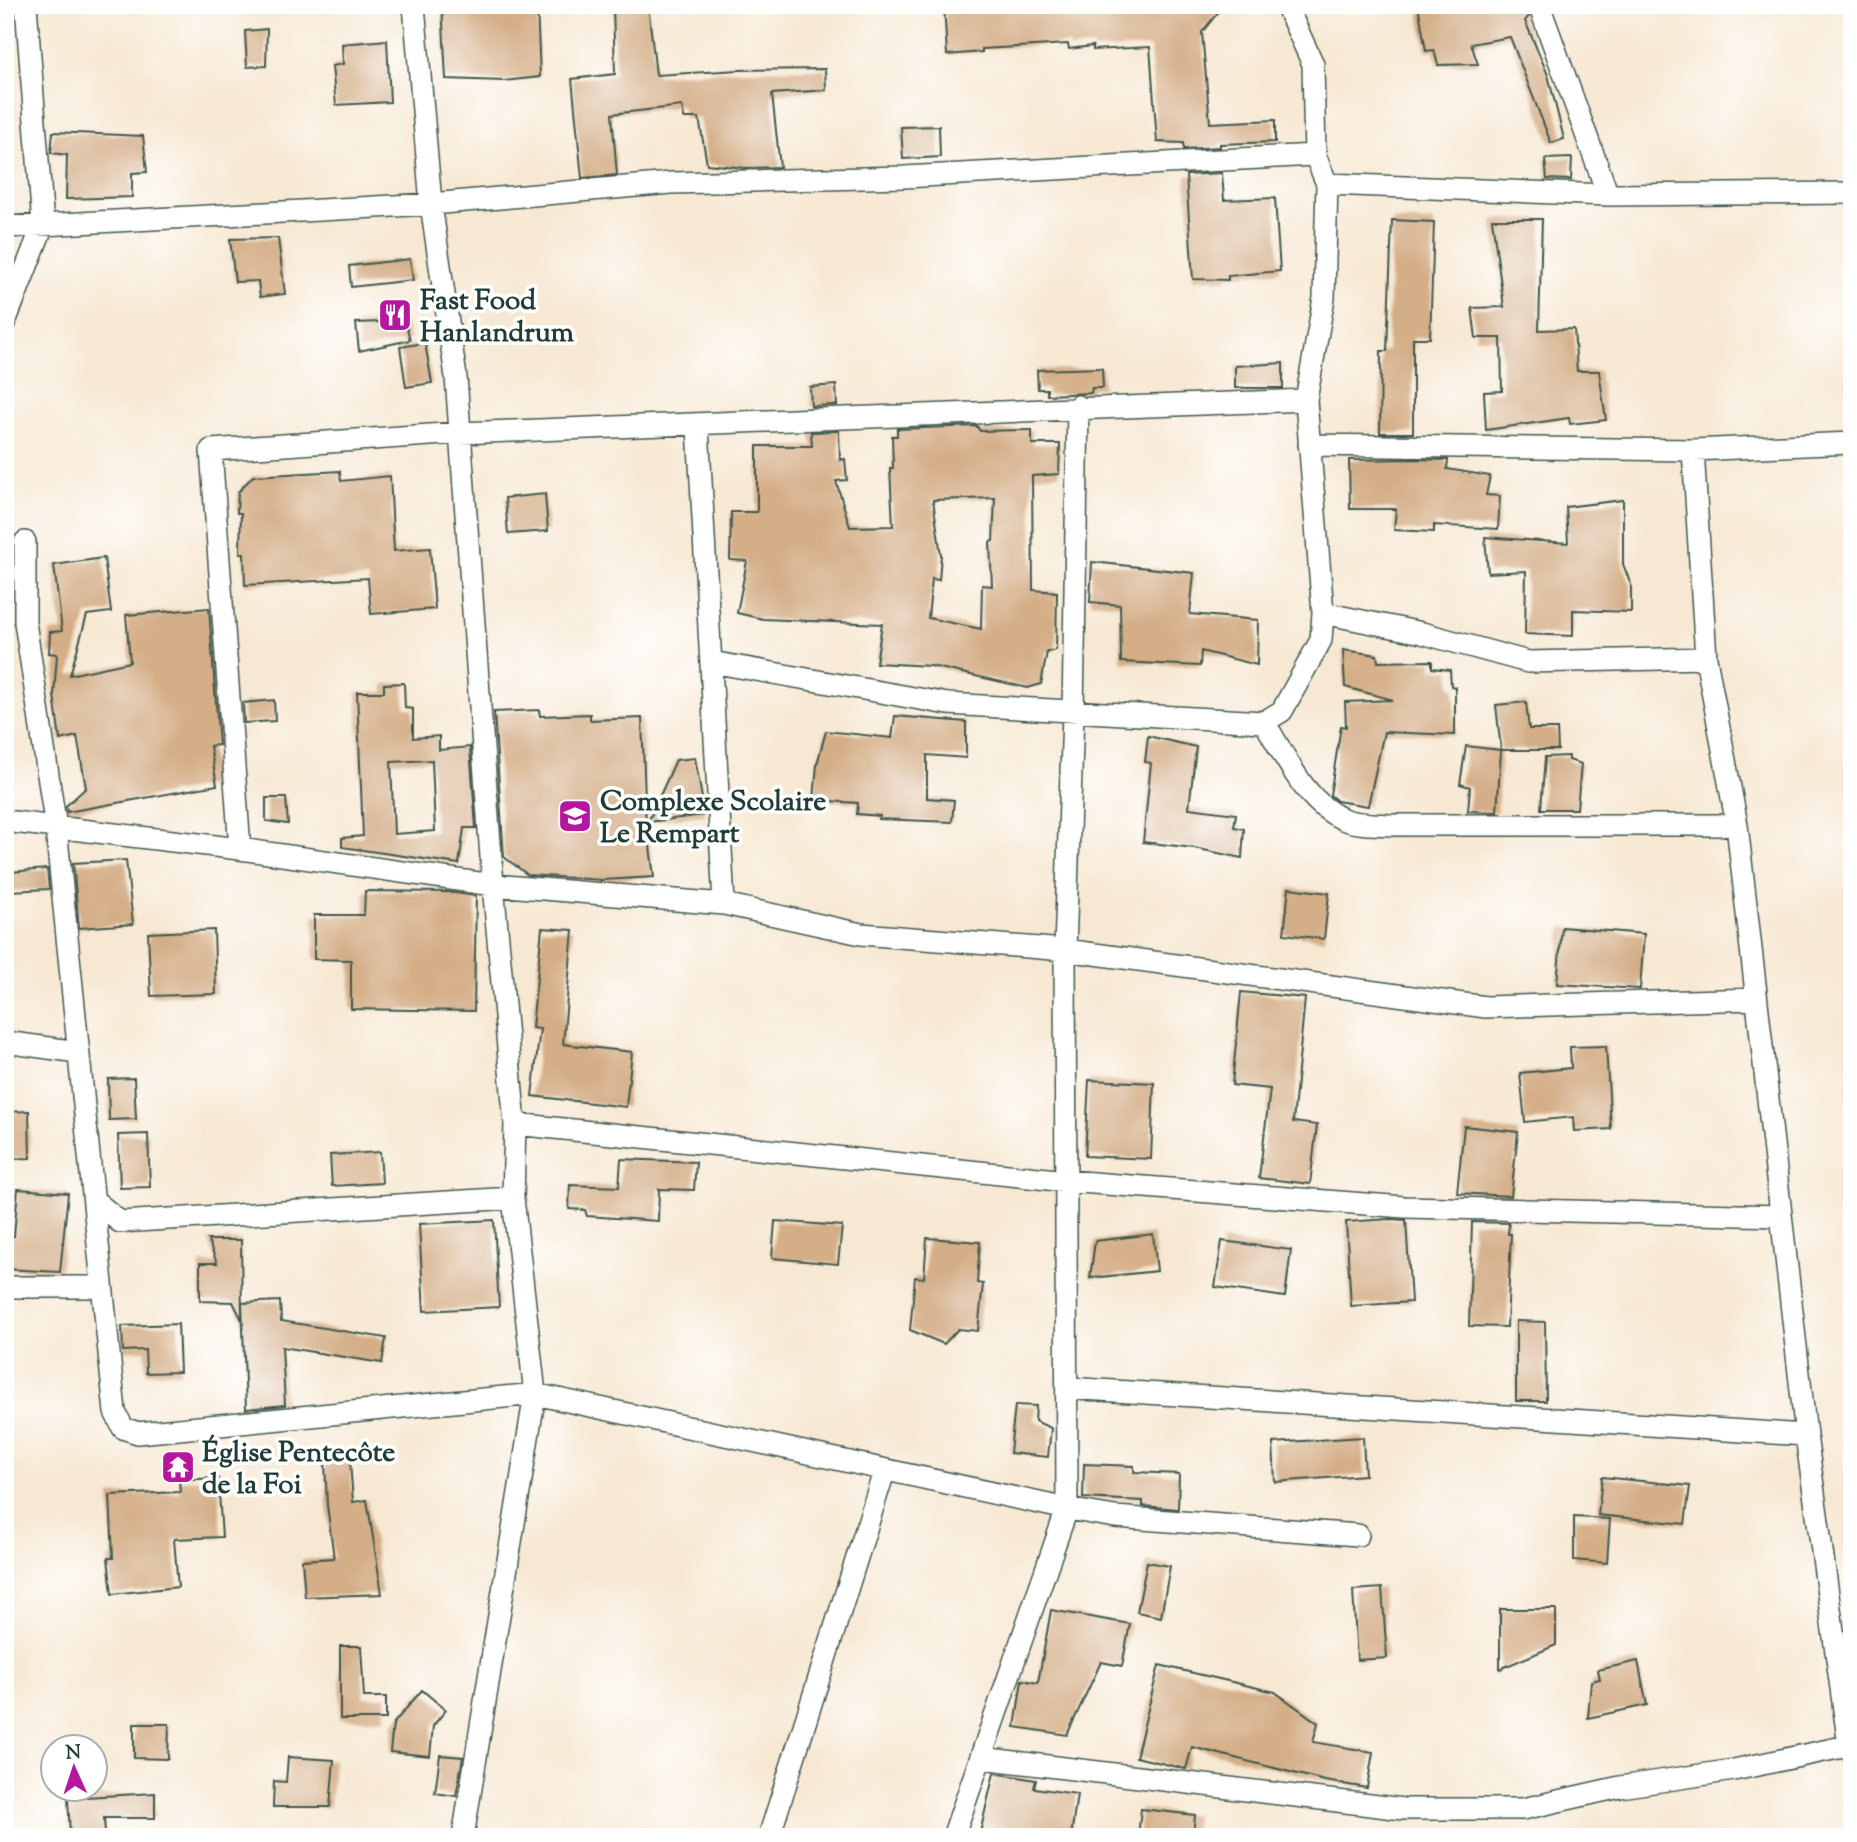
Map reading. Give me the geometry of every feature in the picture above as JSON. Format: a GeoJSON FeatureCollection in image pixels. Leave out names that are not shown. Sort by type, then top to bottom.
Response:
{"type":"FeatureCollection","features":[{"type":"Feature","properties":{"kind":"street"},"geometry":{"type":"LineString","coordinates":[[5,322],[43,225],[26,5]]}},
{"type":"Feature","properties":{"kind":"street"},"geometry":{"type":"LineString","coordinates":[[414,5],[431,204],[456,377],[493,885],[514,1124],[513,1198],[535,1394],[463,1837]]}},
{"type":"Feature","properties":{"kind":"street"},"geometry":{"type":"LineString","coordinates":[[711,662],[948,704],[1073,714],[1264,722],[1282,711],[1321,640],[1323,614],[1306,400],[1324,298],[1327,184],[1315,155],[1313,64],[1286,5]]}},
{"type":"Feature","properties":{"kind":"street"},"geometry":{"type":"LineString","coordinates":[[1539,5],[1608,195]]}},
{"type":"Feature","properties":{"kind":"street"},"geometry":{"type":"LineString","coordinates":[[5,227],[431,204],[671,183],[904,177],[1315,155]]}},
{"type":"Feature","properties":{"kind":"street"},"geometry":{"type":"LineString","coordinates":[[1327,184],[1608,195],[1852,193]]}},
{"type":"Feature","properties":{"kind":"street"},"geometry":{"type":"LineString","coordinates":[[240,849],[211,450],[459,433],[698,426],[1078,406],[1306,400]]}},
{"type":"Feature","properties":{"kind":"street"},"geometry":{"type":"LineString","coordinates":[[953,1837],[1067,1509],[1065,950],[1073,714],[1078,406]]}},
{"type":"Feature","properties":{"kind":"street"},"geometry":{"type":"LineString","coordinates":[[698,426],[724,904]]}},
{"type":"Feature","properties":{"kind":"street"},"geometry":{"type":"LineString","coordinates":[[1309,445],[1693,450],[1852,443]]}},
{"type":"Feature","properties":{"kind":"street"},"geometry":{"type":"LineString","coordinates":[[982,1758],[1403,1809],[1522,1809],[1620,1787],[1734,1770],[1850,1745],[1806,1435],[1737,825],[1706,658],[1693,450]]}},
{"type":"Feature","properties":{"kind":"street"},"geometry":{"type":"LineString","coordinates":[[25,542],[25,622],[56,828],[115,1412],[123,1428],[138,1433],[535,1394],[884,1472],[1067,1509],[1115,1517],[1358,1535]]}},
{"type":"Feature","properties":{"kind":"street"},"geometry":{"type":"LineString","coordinates":[[1323,614],[1448,639],[1528,662],[1706,658]]}},
{"type":"Feature","properties":{"kind":"street"},"geometry":{"type":"LineString","coordinates":[[1264,722],[1308,792],[1324,807],[1345,820],[1393,825],[1737,825]]}},
{"type":"Feature","properties":{"kind":"street"},"geometry":{"type":"LineString","coordinates":[[5,821],[240,849],[493,885],[724,904],[861,934],[1065,950],[1486,1007],[1756,999]]}},
{"type":"Feature","properties":{"kind":"street"},"geometry":{"type":"LineString","coordinates":[[5,1042],[78,1052]]}},
{"type":"Feature","properties":{"kind":"street"},"geometry":{"type":"LineString","coordinates":[[514,1124],[1067,1181],[1404,1207],[1782,1216]]}},
{"type":"Feature","properties":{"kind":"street"},"geometry":{"type":"LineString","coordinates":[[94,1200],[120,1222],[513,1198]]}},
{"type":"Feature","properties":{"kind":"street"},"geometry":{"type":"LineString","coordinates":[[5,1287],[102,1287]]}},
{"type":"Feature","properties":{"kind":"street"},"geometry":{"type":"LineString","coordinates":[[1066,1388],[1806,1435]]}},
{"type":"Feature","properties":{"kind":"street"},"geometry":{"type":"LineString","coordinates":[[769,1837],[884,1472]]}},
{"type":"Feature","properties":{"kind":"building"},"geometry":{"type":"Polygon","coordinates":[[[442,5],[537,5],[540,77],[504,81],[446,79],[442,5]]]}},
{"type":"Feature","properties":{"kind":"building"},"geometry":{"type":"Polygon","coordinates":[[[613,5],[648,5],[656,75],[825,69],[826,90],[772,94],[780,167],[745,168],[707,164],[699,118],[684,118],[682,106],[612,114],[617,175],[582,178],[572,79],[615,74],[613,5]]]}},
{"type":"Feature","properties":{"kind":"building"},"geometry":{"type":"Polygon","coordinates":[[[944,5],[1224,5],[1202,32],[1210,123],[1275,120],[1275,142],[1220,144],[1220,147],[1184,149],[1183,143],[1157,142],[1150,47],[1093,50],[1093,46],[1069,49],[1068,44],[982,49],[982,52],[947,55],[944,5]]]}},
{"type":"Feature","properties":{"kind":"building"},"geometry":{"type":"Polygon","coordinates":[[[1418,5],[1526,5],[1529,16],[1525,21],[1548,75],[1564,139],[1551,143],[1510,37],[1471,44],[1478,64],[1438,65],[1434,50],[1426,51],[1418,5]]]}},
{"type":"Feature","properties":{"kind":"building"},"geometry":{"type":"Polygon","coordinates":[[[267,29],[266,66],[247,67],[245,31],[267,29]]]}},
{"type":"Feature","properties":{"kind":"building"},"geometry":{"type":"Polygon","coordinates":[[[387,40],[390,102],[336,105],[332,66],[343,64],[342,44],[387,40]]]}},
{"type":"Feature","properties":{"kind":"building"},"geometry":{"type":"Polygon","coordinates":[[[939,126],[940,157],[903,159],[901,127],[939,126]]]}},
{"type":"Feature","properties":{"kind":"building"},"geometry":{"type":"Polygon","coordinates":[[[53,132],[143,136],[147,172],[132,173],[132,197],[66,199],[67,155],[51,153],[53,132]]]}},
{"type":"Feature","properties":{"kind":"building"},"geometry":{"type":"Polygon","coordinates":[[[1572,158],[1571,180],[1547,179],[1545,159],[1572,158]]]}},
{"type":"Feature","properties":{"kind":"building"},"geometry":{"type":"Polygon","coordinates":[[[1222,173],[1224,200],[1275,198],[1280,271],[1228,276],[1228,280],[1193,279],[1186,175],[1222,173]]]}},
{"type":"Feature","properties":{"kind":"building"},"geometry":{"type":"Polygon","coordinates":[[[1492,219],[1542,219],[1539,330],[1574,329],[1577,371],[1599,371],[1606,420],[1570,424],[1569,418],[1486,430],[1484,392],[1502,391],[1501,338],[1476,338],[1472,308],[1504,307],[1492,219]]]}},
{"type":"Feature","properties":{"kind":"building"},"geometry":{"type":"Polygon","coordinates":[[[1392,220],[1434,222],[1430,338],[1413,338],[1413,433],[1380,433],[1381,351],[1387,351],[1392,220]]]}},
{"type":"Feature","properties":{"kind":"building"},"geometry":{"type":"Polygon","coordinates":[[[278,238],[285,294],[260,297],[258,281],[235,282],[230,239],[278,238]]]}},
{"type":"Feature","properties":{"kind":"building"},"geometry":{"type":"Polygon","coordinates":[[[410,259],[413,280],[351,287],[349,266],[410,259]]]}},
{"type":"Feature","properties":{"kind":"building"},"geometry":{"type":"Polygon","coordinates":[[[405,321],[410,340],[359,351],[356,323],[405,321]]]}},
{"type":"Feature","properties":{"kind":"building"},"geometry":{"type":"Polygon","coordinates":[[[425,343],[432,383],[406,387],[400,347],[425,343]]]}},
{"type":"Feature","properties":{"kind":"building"},"geometry":{"type":"Polygon","coordinates":[[[1283,363],[1283,388],[1235,388],[1235,366],[1283,363]]]}},
{"type":"Feature","properties":{"kind":"building"},"geometry":{"type":"Polygon","coordinates":[[[1102,368],[1103,388],[1092,388],[1091,393],[1047,395],[1047,389],[1038,389],[1037,370],[1102,368]]]}},
{"type":"Feature","properties":{"kind":"building"},"geometry":{"type":"Polygon","coordinates":[[[836,385],[837,405],[811,406],[810,387],[836,385]]]}},
{"type":"Feature","properties":{"kind":"building"},"geometry":{"type":"Polygon","coordinates":[[[977,426],[980,431],[1032,430],[1032,444],[1060,444],[1059,474],[1032,476],[1033,590],[1057,592],[1056,650],[1047,652],[1041,684],[1028,688],[931,666],[876,663],[882,624],[763,619],[737,613],[747,561],[730,560],[731,512],[757,512],[757,446],[812,446],[811,432],[839,431],[840,460],[845,459],[847,480],[836,481],[850,527],[893,526],[890,468],[893,468],[892,436],[897,436],[897,429],[977,426]],[[995,498],[933,500],[941,555],[939,580],[932,579],[928,618],[981,629],[982,585],[992,586],[990,542],[993,541],[995,498]]]}},
{"type":"Feature","properties":{"kind":"building"},"geometry":{"type":"Polygon","coordinates":[[[1349,460],[1448,460],[1447,469],[1490,476],[1486,495],[1500,496],[1498,529],[1434,525],[1434,532],[1394,530],[1396,509],[1350,509],[1349,460]]]}},
{"type":"Feature","properties":{"kind":"building"},"geometry":{"type":"Polygon","coordinates":[[[340,471],[341,481],[390,476],[394,551],[430,548],[435,609],[371,614],[368,578],[245,585],[244,553],[240,553],[241,513],[237,513],[238,492],[253,476],[340,471]]]}},
{"type":"Feature","properties":{"kind":"building"},"geometry":{"type":"Polygon","coordinates":[[[545,494],[548,531],[508,534],[505,498],[545,494]]]}},
{"type":"Feature","properties":{"kind":"building"},"geometry":{"type":"Polygon","coordinates":[[[1623,500],[1623,564],[1631,585],[1631,612],[1573,610],[1573,636],[1525,634],[1526,571],[1488,573],[1485,537],[1568,543],[1566,507],[1623,500]]]}},
{"type":"Feature","properties":{"kind":"building"},"geometry":{"type":"Polygon","coordinates":[[[104,558],[111,612],[87,615],[70,675],[130,662],[126,615],[209,608],[219,745],[210,746],[217,785],[67,812],[66,806],[86,788],[77,736],[60,740],[54,695],[57,654],[49,653],[50,632],[62,631],[54,565],[104,558]]]}},
{"type":"Feature","properties":{"kind":"building"},"geometry":{"type":"Polygon","coordinates":[[[1092,562],[1194,573],[1190,614],[1258,620],[1257,665],[1201,651],[1200,666],[1121,662],[1120,605],[1090,602],[1092,562]]]}},
{"type":"Feature","properties":{"kind":"building"},"geometry":{"type":"Polygon","coordinates":[[[1343,650],[1377,655],[1378,662],[1432,661],[1432,668],[1450,670],[1451,686],[1455,687],[1455,735],[1384,732],[1368,806],[1337,801],[1330,795],[1341,726],[1346,727],[1345,702],[1393,700],[1345,687],[1343,650]]]}},
{"type":"Feature","properties":{"kind":"building"},"geometry":{"type":"Polygon","coordinates":[[[404,683],[405,708],[413,709],[413,738],[439,736],[439,750],[470,747],[476,828],[464,828],[459,864],[342,847],[342,838],[363,836],[357,692],[384,692],[384,684],[404,683]],[[432,760],[391,762],[394,834],[435,831],[432,760]]]}},
{"type":"Feature","properties":{"kind":"building"},"geometry":{"type":"Polygon","coordinates":[[[274,700],[275,721],[244,723],[243,703],[274,700]]]}},
{"type":"Feature","properties":{"kind":"building"},"geometry":{"type":"Polygon","coordinates":[[[1526,702],[1529,729],[1557,729],[1558,750],[1501,750],[1496,705],[1526,702]]]}},
{"type":"Feature","properties":{"kind":"building"},"geometry":{"type":"Polygon","coordinates":[[[539,710],[540,716],[590,714],[590,720],[642,718],[646,827],[647,824],[654,877],[603,880],[528,875],[504,857],[494,712],[539,710]]]}},
{"type":"Feature","properties":{"kind":"building"},"geometry":{"type":"Polygon","coordinates":[[[895,716],[966,722],[966,758],[927,755],[927,798],[954,800],[952,822],[879,819],[880,816],[857,814],[858,803],[814,800],[817,764],[826,731],[892,738],[895,716]]]}},
{"type":"Feature","properties":{"kind":"building"},"geometry":{"type":"Polygon","coordinates":[[[1148,736],[1196,747],[1189,808],[1236,814],[1234,827],[1244,829],[1242,858],[1194,848],[1143,842],[1151,763],[1145,762],[1148,736]]]}},
{"type":"Feature","properties":{"kind":"building"},"geometry":{"type":"Polygon","coordinates":[[[1466,746],[1501,750],[1497,812],[1468,811],[1470,787],[1460,784],[1466,746]]]}},
{"type":"Feature","properties":{"kind":"building"},"geometry":{"type":"Polygon","coordinates":[[[1569,756],[1569,760],[1581,764],[1577,809],[1541,809],[1545,757],[1569,756]]]}},
{"type":"Feature","properties":{"kind":"building"},"geometry":{"type":"Polygon","coordinates":[[[695,758],[705,815],[648,822],[676,760],[695,758]]]}},
{"type":"Feature","properties":{"kind":"building"},"geometry":{"type":"Polygon","coordinates":[[[266,798],[286,798],[288,824],[266,821],[266,798]]]}},
{"type":"Feature","properties":{"kind":"building"},"geometry":{"type":"Polygon","coordinates":[[[126,860],[133,924],[79,928],[73,863],[126,860]]]}},
{"type":"Feature","properties":{"kind":"building"},"geometry":{"type":"Polygon","coordinates":[[[47,869],[49,889],[11,891],[10,872],[47,869]]]}},
{"type":"Feature","properties":{"kind":"building"},"geometry":{"type":"Polygon","coordinates":[[[1289,888],[1329,893],[1324,939],[1284,934],[1289,888]]]}},
{"type":"Feature","properties":{"kind":"building"},"geometry":{"type":"Polygon","coordinates":[[[365,891],[448,892],[476,896],[474,1011],[351,1009],[351,960],[314,959],[314,915],[364,915],[365,891]]]}},
{"type":"Feature","properties":{"kind":"building"},"geometry":{"type":"Polygon","coordinates":[[[1562,927],[1644,934],[1640,989],[1557,984],[1562,927]]]}},
{"type":"Feature","properties":{"kind":"building"},"geometry":{"type":"Polygon","coordinates":[[[542,928],[573,930],[563,1044],[632,1052],[626,1107],[532,1096],[540,1029],[532,1028],[542,928]]]}},
{"type":"Feature","properties":{"kind":"building"},"geometry":{"type":"Polygon","coordinates":[[[214,930],[216,994],[151,996],[148,933],[214,930]]]}},
{"type":"Feature","properties":{"kind":"building"},"geometry":{"type":"Polygon","coordinates":[[[1241,992],[1305,998],[1293,1122],[1317,1125],[1310,1184],[1259,1178],[1270,1089],[1232,1085],[1241,992]]]}},
{"type":"Feature","properties":{"kind":"building"},"geometry":{"type":"Polygon","coordinates":[[[1606,1046],[1611,1129],[1574,1131],[1573,1117],[1525,1122],[1520,1073],[1571,1068],[1570,1047],[1606,1046]]]}},
{"type":"Feature","properties":{"kind":"building"},"geometry":{"type":"Polygon","coordinates":[[[134,1078],[136,1119],[109,1120],[108,1079],[134,1078]]]}},
{"type":"Feature","properties":{"kind":"building"},"geometry":{"type":"Polygon","coordinates":[[[1089,1080],[1154,1083],[1151,1159],[1085,1156],[1089,1080]]]}},
{"type":"Feature","properties":{"kind":"building"},"geometry":{"type":"Polygon","coordinates":[[[29,1111],[30,1158],[5,1159],[5,1112],[29,1111]]]}},
{"type":"Feature","properties":{"kind":"building"},"geometry":{"type":"Polygon","coordinates":[[[1464,1126],[1518,1132],[1511,1196],[1457,1193],[1464,1126]]]}},
{"type":"Feature","properties":{"kind":"building"},"geometry":{"type":"Polygon","coordinates":[[[148,1134],[150,1187],[120,1188],[118,1135],[148,1134]]]}},
{"type":"Feature","properties":{"kind":"building"},"geometry":{"type":"Polygon","coordinates":[[[380,1152],[382,1183],[332,1186],[330,1155],[380,1152]]]}},
{"type":"Feature","properties":{"kind":"building"},"geometry":{"type":"Polygon","coordinates":[[[621,1159],[696,1162],[694,1190],[659,1189],[658,1221],[587,1216],[585,1210],[569,1209],[570,1185],[619,1187],[621,1159]]]}},
{"type":"Feature","properties":{"kind":"building"},"geometry":{"type":"Polygon","coordinates":[[[18,1189],[68,1193],[60,1272],[5,1269],[5,1236],[14,1236],[18,1189]]]}},
{"type":"Feature","properties":{"kind":"building"},"geometry":{"type":"Polygon","coordinates":[[[494,1220],[499,1307],[424,1311],[419,1224],[494,1220]]]}},
{"type":"Feature","properties":{"kind":"building"},"geometry":{"type":"Polygon","coordinates":[[[1406,1220],[1411,1302],[1351,1306],[1346,1222],[1406,1220]]]}},
{"type":"Feature","properties":{"kind":"building"},"geometry":{"type":"Polygon","coordinates":[[[775,1221],[842,1226],[838,1264],[772,1258],[775,1221]]]}},
{"type":"Feature","properties":{"kind":"building"},"geometry":{"type":"Polygon","coordinates":[[[1472,1222],[1509,1223],[1508,1234],[1511,1234],[1507,1327],[1469,1326],[1472,1222]]]}},
{"type":"Feature","properties":{"kind":"building"},"geometry":{"type":"Polygon","coordinates":[[[1153,1234],[1157,1271],[1090,1278],[1095,1241],[1153,1234]]]}},
{"type":"Feature","properties":{"kind":"building"},"geometry":{"type":"Polygon","coordinates":[[[927,1238],[980,1242],[977,1283],[983,1284],[978,1331],[958,1329],[944,1344],[910,1330],[915,1277],[924,1278],[927,1238]]]}},
{"type":"Feature","properties":{"kind":"building"},"geometry":{"type":"Polygon","coordinates":[[[208,1240],[241,1240],[242,1320],[233,1302],[200,1301],[200,1263],[217,1263],[208,1240]]]}},
{"type":"Feature","properties":{"kind":"building"},"geometry":{"type":"Polygon","coordinates":[[[1222,1241],[1291,1250],[1285,1297],[1215,1287],[1222,1241]]]}},
{"type":"Feature","properties":{"kind":"building"},"geometry":{"type":"Polygon","coordinates":[[[280,1301],[281,1321],[386,1338],[382,1363],[282,1347],[285,1405],[246,1409],[242,1303],[280,1301]]]}},
{"type":"Feature","properties":{"kind":"building"},"geometry":{"type":"Polygon","coordinates":[[[1516,1321],[1545,1322],[1546,1401],[1516,1401],[1516,1321]]]}},
{"type":"Feature","properties":{"kind":"building"},"geometry":{"type":"Polygon","coordinates":[[[178,1324],[180,1372],[146,1373],[145,1350],[123,1351],[122,1326],[178,1324]]]}},
{"type":"Feature","properties":{"kind":"building"},"geometry":{"type":"Polygon","coordinates":[[[1015,1405],[1036,1406],[1035,1421],[1051,1428],[1048,1457],[1010,1453],[1015,1405]]]}},
{"type":"Feature","properties":{"kind":"building"},"geometry":{"type":"Polygon","coordinates":[[[1363,1437],[1365,1475],[1275,1482],[1273,1443],[1363,1437]]]}},
{"type":"Feature","properties":{"kind":"building"},"geometry":{"type":"Polygon","coordinates":[[[350,1460],[353,1502],[367,1500],[382,1594],[305,1597],[302,1560],[334,1558],[325,1462],[350,1460]]]}},
{"type":"Feature","properties":{"kind":"building"},"geometry":{"type":"Polygon","coordinates":[[[1084,1464],[1134,1466],[1134,1472],[1179,1474],[1178,1509],[1143,1506],[1143,1501],[1083,1498],[1084,1464]]]}},
{"type":"Feature","properties":{"kind":"building"},"geometry":{"type":"Polygon","coordinates":[[[1602,1477],[1690,1486],[1685,1524],[1598,1515],[1602,1477]]]}},
{"type":"Feature","properties":{"kind":"building"},"geometry":{"type":"Polygon","coordinates":[[[218,1478],[222,1537],[174,1539],[178,1587],[112,1594],[108,1558],[113,1558],[110,1495],[180,1492],[179,1480],[218,1478]]]}},
{"type":"Feature","properties":{"kind":"building"},"geometry":{"type":"Polygon","coordinates":[[[1574,1517],[1610,1519],[1607,1563],[1574,1560],[1574,1517]]]}},
{"type":"Feature","properties":{"kind":"building"},"geometry":{"type":"Polygon","coordinates":[[[1147,1562],[1170,1566],[1161,1617],[1137,1612],[1147,1562]]]}},
{"type":"Feature","properties":{"kind":"building"},"geometry":{"type":"Polygon","coordinates":[[[1382,1588],[1387,1658],[1357,1660],[1353,1590],[1382,1588]]]}},
{"type":"Feature","properties":{"kind":"building"},"geometry":{"type":"Polygon","coordinates":[[[1500,1609],[1556,1609],[1556,1645],[1500,1669],[1500,1609]]]}},
{"type":"Feature","properties":{"kind":"building"},"geometry":{"type":"Polygon","coordinates":[[[1051,1610],[1130,1624],[1122,1666],[1101,1662],[1067,1735],[1015,1727],[1022,1680],[1038,1683],[1051,1610]]]}},
{"type":"Feature","properties":{"kind":"building"},"geometry":{"type":"Polygon","coordinates":[[[340,1646],[361,1646],[364,1697],[386,1697],[386,1719],[340,1719],[340,1646]]]}},
{"type":"Feature","properties":{"kind":"building"},"geometry":{"type":"Polygon","coordinates":[[[1638,1661],[1647,1705],[1588,1718],[1591,1681],[1600,1679],[1598,1670],[1638,1661]]]}},
{"type":"Feature","properties":{"kind":"building"},"geometry":{"type":"Polygon","coordinates":[[[1159,1665],[1275,1692],[1318,1723],[1313,1742],[1373,1752],[1367,1788],[1325,1781],[1192,1747],[1186,1769],[1136,1757],[1159,1665]]]}},
{"type":"Feature","properties":{"kind":"building"},"geometry":{"type":"Polygon","coordinates":[[[422,1690],[446,1710],[433,1726],[430,1756],[390,1752],[393,1724],[422,1690]]]}},
{"type":"Feature","properties":{"kind":"building"},"geometry":{"type":"Polygon","coordinates":[[[134,1724],[169,1724],[168,1759],[134,1758],[134,1724]]]}},
{"type":"Feature","properties":{"kind":"building"},"geometry":{"type":"Polygon","coordinates":[[[440,1755],[463,1757],[456,1796],[435,1793],[440,1755]]]}},
{"type":"Feature","properties":{"kind":"building"},"geometry":{"type":"Polygon","coordinates":[[[288,1757],[334,1760],[330,1807],[273,1807],[274,1781],[286,1782],[288,1757]]]}},
{"type":"Feature","properties":{"kind":"building"},"geometry":{"type":"Polygon","coordinates":[[[994,1773],[1036,1780],[1034,1788],[1077,1794],[1071,1837],[979,1837],[994,1773]]]}},
{"type":"Feature","properties":{"kind":"building"},"geometry":{"type":"Polygon","coordinates":[[[155,1793],[155,1818],[104,1818],[105,1833],[70,1834],[68,1804],[108,1804],[108,1796],[155,1793]]]}},
{"type":"Feature","properties":{"kind":"building"},"geometry":{"type":"Polygon","coordinates":[[[1141,1809],[1195,1815],[1193,1837],[1138,1837],[1141,1809]]]}},
{"type":"Feature","properties":{"kind":"place","name":"Fast Food Hanlandrum"},"geometry":{"type":"Point","coordinates":[395,315]}},
{"type":"Feature","properties":{"kind":"place","name":"Complexe Scolaire Le Rempart"},"geometry":{"type":"Point","coordinates":[575,816]}},
{"type":"Feature","properties":{"kind":"place","name":"Église Pentecôte de la Foi"},"geometry":{"type":"Point","coordinates":[178,1467]}}]}
